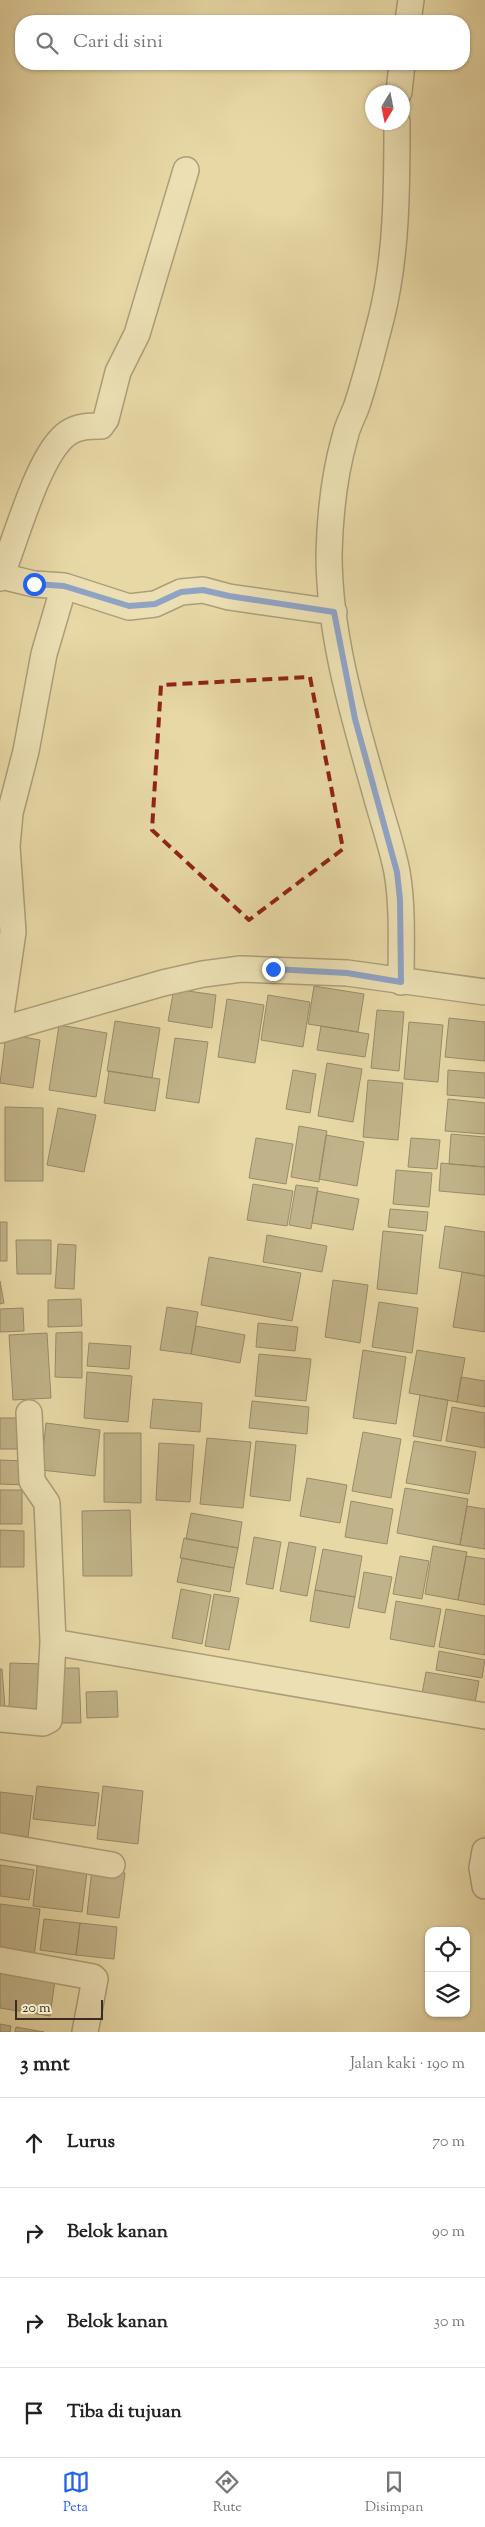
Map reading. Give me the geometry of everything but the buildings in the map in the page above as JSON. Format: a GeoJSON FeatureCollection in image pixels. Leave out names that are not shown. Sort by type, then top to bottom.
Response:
{"type":"FeatureCollection","features":[{"type":"Feature","properties":{"kind":"street"},"geometry":{"type":"LineString","coordinates":[[409,15],[411,0]]}},
{"type":"Feature","properties":{"kind":"street"},"geometry":{"type":"LineString","coordinates":[[400,85],[401,70]]}},
{"type":"Feature","properties":{"kind":"street"},"geometry":{"type":"LineString","coordinates":[[397,130],[394,220],[382,317],[356,408],[345,435],[332,499],[329,557],[334,612],[355,719],[397,872],[400,900],[401,982]]}},
{"type":"Feature","properties":{"kind":"street"},"geometry":{"type":"LineString","coordinates":[[186,170],[137,334],[118,372],[106,419],[101,426],[82,427],[68,433],[57,443],[42,468],[0,577],[34,584],[64,586],[129,606],[155,604],[181,592],[203,590],[229,596],[334,612]]}},
{"type":"Feature","properties":{"kind":"street"},"geometry":{"type":"LineString","coordinates":[[0,1021],[13,932],[7,846],[10,813],[26,751],[44,654],[64,586]]}},
{"type":"Feature","properties":{"kind":"street"},"geometry":{"type":"LineString","coordinates":[[0,1030],[179,979],[241,968],[347,973],[401,982],[485,992]]}},
{"type":"Feature","properties":{"kind":"street"},"geometry":{"type":"LineString","coordinates":[[0,1719],[43,1723],[49,1720],[53,1642],[47,1503],[32,1481],[29,1412]]}},
{"type":"Feature","properties":{"kind":"street"},"geometry":{"type":"LineString","coordinates":[[53,1642],[485,1716]]}},
{"type":"Feature","properties":{"kind":"street"},"geometry":{"type":"LineString","coordinates":[[0,1846],[112,1865]]}},
{"type":"Feature","properties":{"kind":"street"},"geometry":{"type":"LineString","coordinates":[[485,1851],[482,1868],[485,1886]]}},
{"type":"Feature","properties":{"kind":"street"},"geometry":{"type":"LineString","coordinates":[[0,1960],[94,1976],[85,2032]]}},
{"type":"Feature","properties":{"kind":"highlighted area"},"geometry":{"type":"Polygon","coordinates":[[[310,677],[343,849],[249,920],[152,830],[161,685],[310,677]]]}},
{"type":"Feature","properties":{"kind":"route"},"geometry":{"type":"LineString","coordinates":[[34,584],[64,586],[129,606],[155,604],[181,592],[203,590],[229,596],[334,612],[341,658],[355,719],[397,872],[400,900],[401,982],[381,977],[347,973],[273,969]]}}]}
